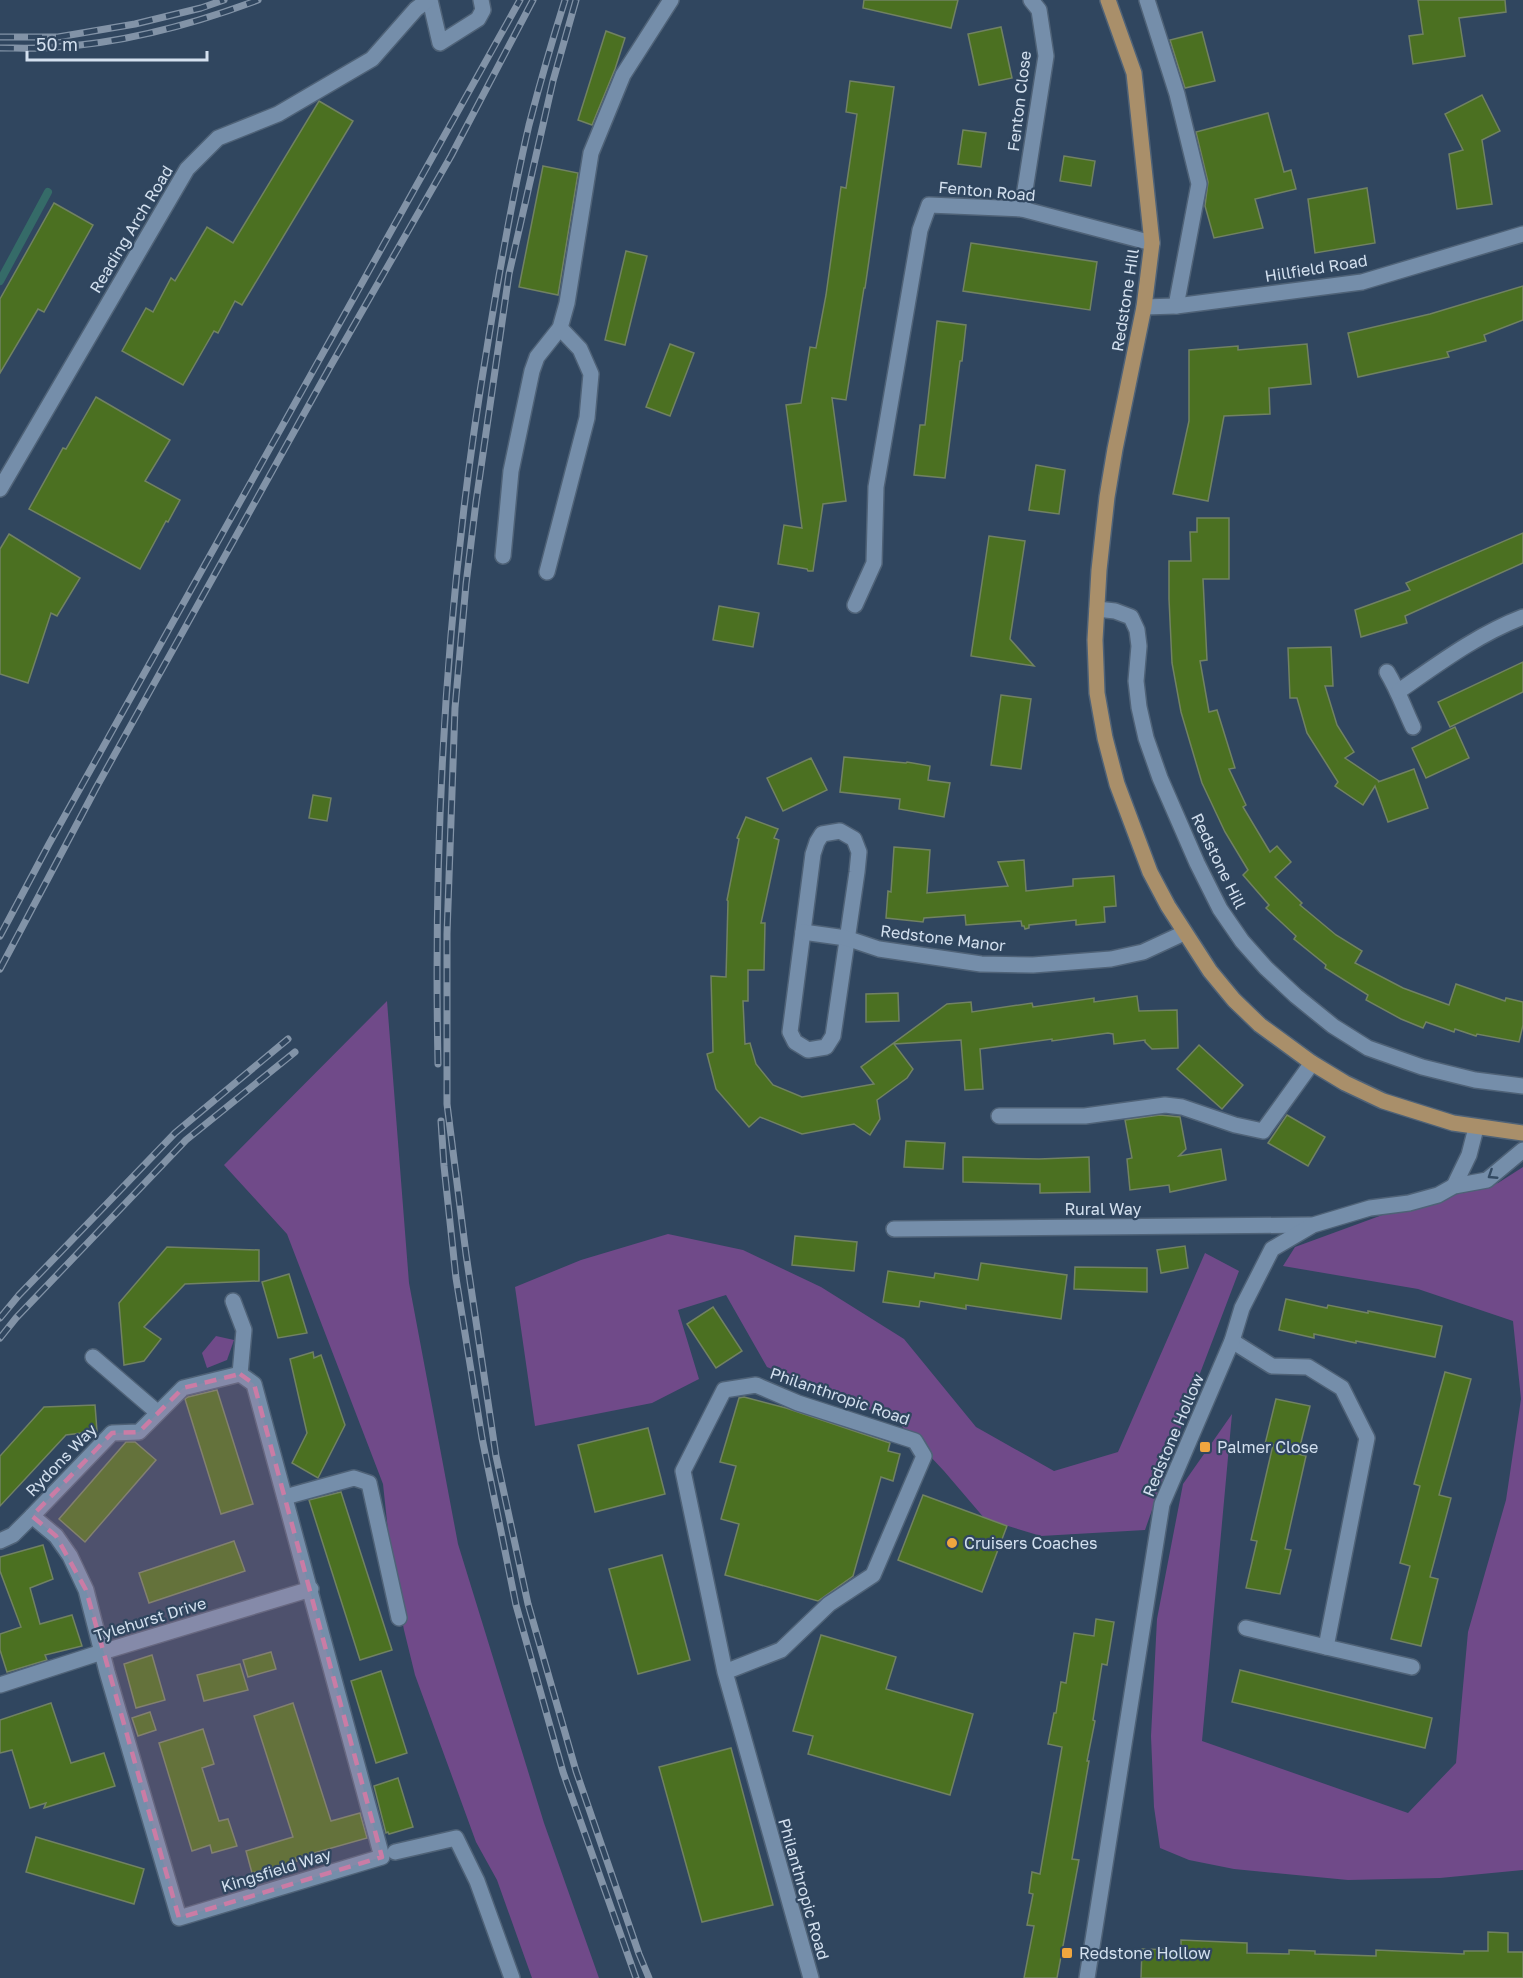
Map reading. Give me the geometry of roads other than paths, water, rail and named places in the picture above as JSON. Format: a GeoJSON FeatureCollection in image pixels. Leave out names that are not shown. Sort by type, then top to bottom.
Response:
{"type":"FeatureCollection","features":[{"type":"Feature","properties":{"kind":"main road","name":"Redstone Hill"},"geometry":{"type":"LineString","coordinates":[[1108,0],[1134,73],[1152,243],[1144,307],[1107,497],[1097,609],[1095,640],[1097,693],[1105,738],[1117,784],[1150,872],[1184,933],[1210,971],[1234,1000],[1260,1025],[1312,1063],[1345,1083],[1383,1101],[1453,1123],[1523,1133]]}},
{"type":"Feature","properties":{"kind":"street"},"geometry":{"type":"LineString","coordinates":[[424,3],[440,43],[478,19],[483,10],[481,0]]}},
{"type":"Feature","properties":{"kind":"street"},"geometry":{"type":"LineString","coordinates":[[503,556],[511,471],[532,371],[537,357],[560,328],[567,303],[591,153],[623,75],[671,0]]}},
{"type":"Feature","properties":{"kind":"street","name":"Fenton Close"},"geometry":{"type":"LineString","coordinates":[[1022,209],[1046,56],[1040,10],[1031,0]]}},
{"type":"Feature","properties":{"kind":"street"},"geometry":{"type":"LineString","coordinates":[[1147,0],[1177,94],[1199,184],[1176,306]]}},
{"type":"Feature","properties":{"kind":"street","name":"Reading Arch Road"},"geometry":{"type":"LineString","coordinates":[[0,489],[188,169],[218,138],[278,114],[372,59],[424,3]]}},
{"type":"Feature","properties":{"kind":"street","name":"Fenton Road"},"geometry":{"type":"LineString","coordinates":[[855,605],[874,563],[876,487],[920,230],[929,205],[1022,209],[1152,243]]}},
{"type":"Feature","properties":{"kind":"street","name":"Hillfield Road"},"geometry":{"type":"LineString","coordinates":[[1144,307],[1176,306],[1362,282],[1523,234]]}},
{"type":"Feature","properties":{"kind":"street"},"geometry":{"type":"LineString","coordinates":[[547,572],[587,418],[591,374],[580,349],[560,328]]}},
{"type":"Feature","properties":{"kind":"street","name":"Redstone Hill"},"geometry":{"type":"LineString","coordinates":[[1097,609],[1115,611],[1131,617],[1137,630],[1139,646],[1136,681],[1139,707],[1146,738],[1160,778],[1220,909],[1242,941],[1266,968],[1333,1026],[1368,1048],[1422,1067],[1474,1080],[1523,1086]]}},
{"type":"Feature","properties":{"kind":"street"},"geometry":{"type":"LineString","coordinates":[[1399,691],[1458,651],[1523,617]]}},
{"type":"Feature","properties":{"kind":"street"},"geometry":{"type":"LineString","coordinates":[[1387,672],[1399,691],[1403,707],[1413,727]]}},
{"type":"Feature","properties":{"kind":"street"},"geometry":{"type":"LineString","coordinates":[[840,831],[854,839],[859,852],[832,1036],[826,1047],[808,1050],[795,1042],[790,1032],[802,932],[813,855],[817,842],[822,834],[840,831]]}},
{"type":"Feature","properties":{"kind":"street","name":"Redstone Manor"},"geometry":{"type":"LineString","coordinates":[[802,932],[846,938],[879,949],[981,964],[1033,965],[1112,959],[1143,952],[1184,933]]}},
{"type":"Feature","properties":{"kind":"street"},"geometry":{"type":"LineString","coordinates":[[999,1116],[1085,1116],[1165,1105],[1182,1107],[1235,1125],[1263,1131],[1312,1063]]}},
{"type":"Feature","properties":{"kind":"street"},"geometry":{"type":"LineString","coordinates":[[1454,1186],[1470,1155],[1476,1128]]}},
{"type":"Feature","properties":{"kind":"street","name":"Redstone Hollow"},"geometry":{"type":"LineString","coordinates":[[1087,1978],[1162,1504],[1232,1341],[1242,1308],[1272,1250],[1313,1225],[1370,1208],[1409,1203],[1438,1195],[1454,1186],[1487,1180],[1523,1150]]}},
{"type":"Feature","properties":{"kind":"street","name":"Rural Way"},"geometry":{"type":"LineString","coordinates":[[894,1229],[1313,1225]]}},
{"type":"Feature","properties":{"kind":"street"},"geometry":{"type":"LineString","coordinates":[[233,1301],[244,1330],[240,1374],[254,1384],[310,1589]]}},
{"type":"Feature","properties":{"kind":"street"},"geometry":{"type":"LineString","coordinates":[[1232,1341],[1272,1366],[1308,1367],[1342,1388],[1367,1438],[1326,1647]]}},
{"type":"Feature","properties":{"kind":"street"},"geometry":{"type":"LineString","coordinates":[[93,1357],[157,1412]]}},
{"type":"Feature","properties":{"kind":"street","name":"Rydons Way"},"geometry":{"type":"LineString","coordinates":[[102,1652],[86,1590],[70,1556],[56,1536],[32,1516],[112,1433],[139,1432],[183,1388],[240,1374]]}},
{"type":"Feature","properties":{"kind":"street","name":"Philanthropic Road"},"geometry":{"type":"LineString","coordinates":[[725,1672],[781,1650],[829,1604],[873,1575],[924,1456],[915,1442],[798,1403],[756,1385],[724,1390],[683,1471],[725,1672],[811,1978]]}},
{"type":"Feature","properties":{"kind":"street"},"geometry":{"type":"LineString","coordinates":[[285,1497],[354,1478],[369,1483],[399,1618]]}},
{"type":"Feature","properties":{"kind":"street"},"geometry":{"type":"LineString","coordinates":[[0,1541],[13,1535],[32,1516]]}},
{"type":"Feature","properties":{"kind":"street","name":"Kingsfield Way"},"geometry":{"type":"LineString","coordinates":[[102,1652],[179,1918],[382,1857],[310,1589]]}},
{"type":"Feature","properties":{"kind":"street","name":"Tylehurst Drive"},"geometry":{"type":"LineString","coordinates":[[0,1685],[310,1589]]}},
{"type":"Feature","properties":{"kind":"street"},"geometry":{"type":"LineString","coordinates":[[1246,1628],[1412,1667]]}},
{"type":"Feature","properties":{"kind":"street"},"geometry":{"type":"LineString","coordinates":[[395,1852],[456,1839],[477,1881],[512,1978]]}},
{"type":"Feature","properties":{"kind":"waterway"},"geometry":{"type":"LineString","coordinates":[[0,281],[48,192]]}},
{"type":"Feature","properties":{"kind":"railway"},"geometry":{"type":"LineString","coordinates":[[0,37],[58,37],[135,24],[224,0]]}},
{"type":"Feature","properties":{"kind":"railway"},"geometry":{"type":"LineString","coordinates":[[0,48],[49,48],[133,37],[209,17],[258,0]]}},
{"type":"Feature","properties":{"kind":"railway"},"geometry":{"type":"LineString","coordinates":[[0,936],[49,844],[520,0]]}},
{"type":"Feature","properties":{"kind":"railway"},"geometry":{"type":"LineString","coordinates":[[0,969],[96,788],[330,367],[451,156],[533,0]]}},
{"type":"Feature","properties":{"kind":"railway"},"geometry":{"type":"LineString","coordinates":[[438,1064],[437,974],[441,794],[446,705],[462,526],[473,437],[511,208],[529,125],[565,0]]}},
{"type":"Feature","properties":{"kind":"railway"},"geometry":{"type":"LineString","coordinates":[[576,0],[553,81],[509,274],[466,584],[455,708],[447,934],[447,1104],[466,1254],[496,1456],[528,1604],[576,1771],[649,1978]]}},
{"type":"Feature","properties":{"kind":"railway"},"geometry":{"type":"LineString","coordinates":[[0,1318],[19,1295],[175,1133],[288,1039]]}},
{"type":"Feature","properties":{"kind":"railway"},"geometry":{"type":"LineString","coordinates":[[0,1338],[16,1318],[186,1140],[295,1052]]}},
{"type":"Feature","properties":{"kind":"railway"},"geometry":{"type":"LineString","coordinates":[[441,1121],[456,1278],[482,1438],[516,1605],[563,1772],[636,1978]]}},
{"type":"Feature","properties":{"kind":"place","name":"Palmer Close"},"geometry":{"type":"Point","coordinates":[1205,1447]}},
{"type":"Feature","properties":{"kind":"place","name":"Cruisers Coaches"},"geometry":{"type":"Point","coordinates":[952,1543]}},
{"type":"Feature","properties":{"kind":"place","name":"Redstone Hollow"},"geometry":{"type":"Point","coordinates":[1067,1953]}}]}
